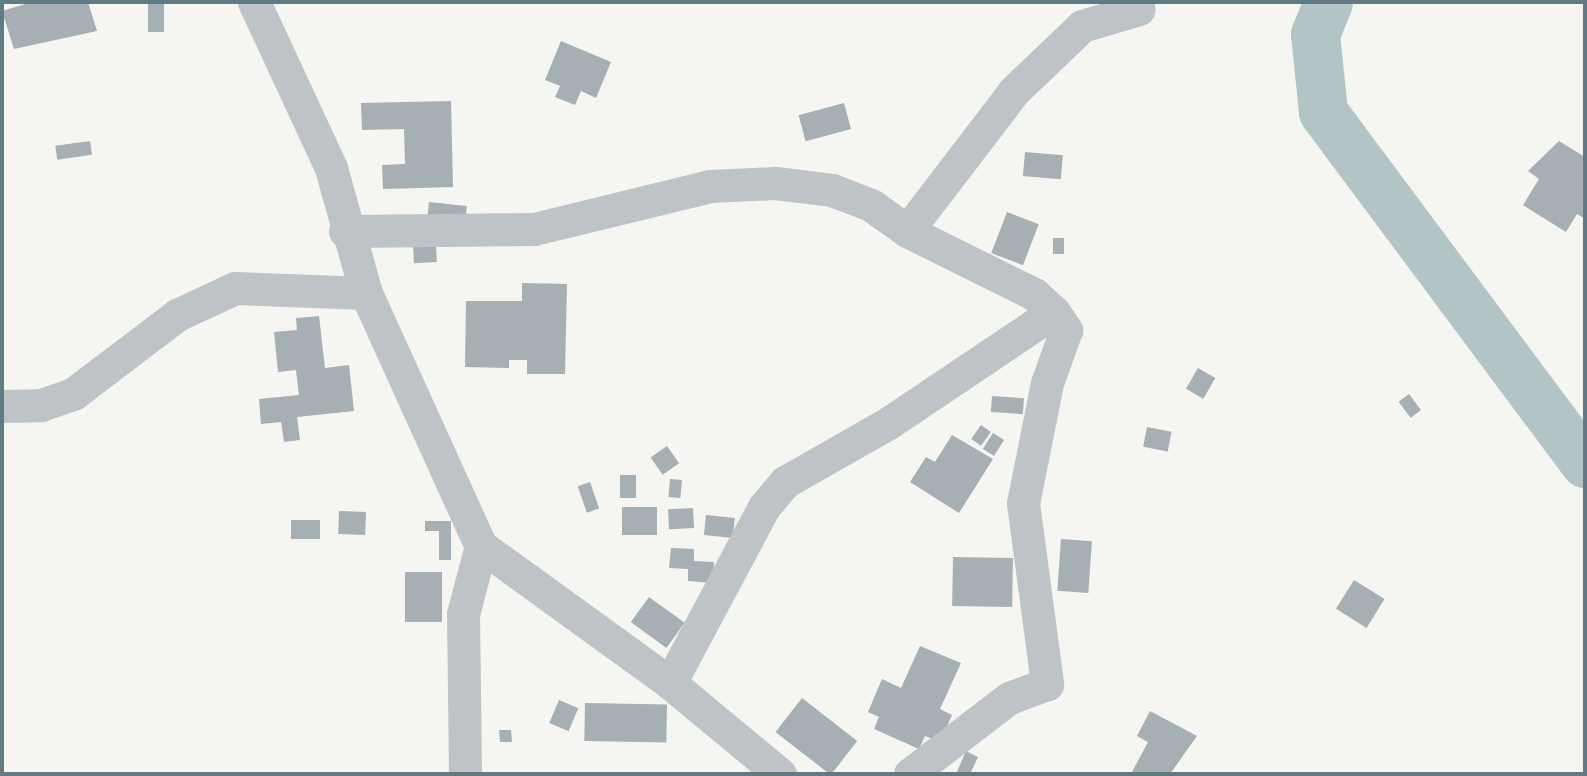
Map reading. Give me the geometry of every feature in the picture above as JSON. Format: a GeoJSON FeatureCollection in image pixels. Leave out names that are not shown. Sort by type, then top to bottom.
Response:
{"type":"FeatureCollection","features":[{"type":"Feature","properties":{"kind":"street"},"geometry":{"type":"LineString","coordinates":[[254,2],[331,168],[345,231],[366,293],[481,546],[670,683],[779,774]]}},
{"type":"Feature","properties":{"kind":"street"},"geometry":{"type":"LineString","coordinates":[[907,231],[1014,91],[1082,26],[1139,9]]}},
{"type":"Feature","properties":{"kind":"street"},"geometry":{"type":"LineString","coordinates":[[345,231],[534,229],[710,186],[775,183],[832,190],[871,205],[907,231],[1034,294],[1054,312],[1066,330],[1047,383],[1023,503],[1047,684],[1009,698],[909,774]]}},
{"type":"Feature","properties":{"kind":"street"},"geometry":{"type":"LineString","coordinates":[[2,406],[41,405],[73,394],[177,315],[235,288],[366,293]]}},
{"type":"Feature","properties":{"kind":"street"},"geometry":{"type":"LineString","coordinates":[[670,683],[764,507],[785,482],[890,422],[1054,312]]}},
{"type":"Feature","properties":{"kind":"street"},"geometry":{"type":"LineString","coordinates":[[465,774],[463,614],[481,546]]}},
{"type":"Feature","properties":{"kind":"building"},"geometry":{"type":"Polygon","coordinates":[[[32,2],[88,2],[97,31],[14,49],[2,11],[32,2]]]}},
{"type":"Feature","properties":{"kind":"building"},"geometry":{"type":"Polygon","coordinates":[[[148,2],[164,2],[164,32],[148,32],[148,2]]]}},
{"type":"Feature","properties":{"kind":"building"},"geometry":{"type":"Polygon","coordinates":[[[561,41],[611,62],[596,98],[581,91],[575,105],[555,97],[560,86],[545,80],[561,41]]]}},
{"type":"Feature","properties":{"kind":"building"},"geometry":{"type":"Polygon","coordinates":[[[451,101],[453,187],[383,189],[382,165],[405,164],[404,129],[362,130],[361,103],[451,101]]]}},
{"type":"Feature","properties":{"kind":"building"},"geometry":{"type":"Polygon","coordinates":[[[844,103],[851,129],[806,141],[799,115],[844,103]]]}},
{"type":"Feature","properties":{"kind":"building"},"geometry":{"type":"Polygon","coordinates":[[[90,141],[92,155],[57,160],[55,146],[90,141]]]}},
{"type":"Feature","properties":{"kind":"building"},"geometry":{"type":"Polygon","coordinates":[[[1559,141],[1585,157],[1585,219],[1577,214],[1566,232],[1523,205],[1539,179],[1528,171],[1559,141]]]}},
{"type":"Feature","properties":{"kind":"building"},"geometry":{"type":"Polygon","coordinates":[[[1025,152],[1063,155],[1061,179],[1023,176],[1025,152]]]}},
{"type":"Feature","properties":{"kind":"building"},"geometry":{"type":"Polygon","coordinates":[[[429,202],[467,206],[465,223],[427,219],[429,202]]]}},
{"type":"Feature","properties":{"kind":"building"},"geometry":{"type":"Polygon","coordinates":[[[1007,212],[1039,224],[1023,265],[991,253],[1007,212]]]}},
{"type":"Feature","properties":{"kind":"building"},"geometry":{"type":"Polygon","coordinates":[[[1053,238],[1064,238],[1064,254],[1053,254],[1053,238]]]}},
{"type":"Feature","properties":{"kind":"building"},"geometry":{"type":"Polygon","coordinates":[[[436,245],[437,262],[414,263],[413,246],[436,245]]]}},
{"type":"Feature","properties":{"kind":"building"},"geometry":{"type":"Polygon","coordinates":[[[522,283],[567,284],[565,374],[527,374],[527,360],[509,360],[509,368],[465,367],[466,301],[522,301],[522,283]]]}},
{"type":"Feature","properties":{"kind":"building"},"geometry":{"type":"Polygon","coordinates":[[[319,316],[325,368],[349,365],[354,411],[297,417],[300,440],[284,442],[281,422],[261,424],[259,399],[299,395],[296,370],[278,372],[274,332],[297,330],[296,318],[319,316]]]}},
{"type":"Feature","properties":{"kind":"building"},"geometry":{"type":"Polygon","coordinates":[[[1198,368],[1215,378],[1203,399],[1186,389],[1198,368]]]}},
{"type":"Feature","properties":{"kind":"building"},"geometry":{"type":"Polygon","coordinates":[[[1409,394],[1421,410],[1411,418],[1399,402],[1409,394]]]}},
{"type":"Feature","properties":{"kind":"building"},"geometry":{"type":"Polygon","coordinates":[[[992,396],[1024,398],[1023,414],[991,412],[992,396]]]}},
{"type":"Feature","properties":{"kind":"building"},"geometry":{"type":"Polygon","coordinates":[[[981,425],[991,432],[981,446],[971,439],[981,425]]]}},
{"type":"Feature","properties":{"kind":"building"},"geometry":{"type":"Polygon","coordinates":[[[1147,427],[1172,432],[1168,451],[1143,447],[1147,427]]]}},
{"type":"Feature","properties":{"kind":"building"},"geometry":{"type":"Polygon","coordinates":[[[993,433],[1004,440],[994,456],[983,449],[993,433]]]}},
{"type":"Feature","properties":{"kind":"building"},"geometry":{"type":"Polygon","coordinates":[[[952,435],[993,459],[959,513],[910,482],[926,457],[935,462],[952,435]]]}},
{"type":"Feature","properties":{"kind":"building"},"geometry":{"type":"Polygon","coordinates":[[[667,446],[679,463],[663,475],[651,457],[667,446]]]}},
{"type":"Feature","properties":{"kind":"building"},"geometry":{"type":"Polygon","coordinates":[[[620,475],[636,475],[636,498],[620,498],[620,475]]]}},
{"type":"Feature","properties":{"kind":"building"},"geometry":{"type":"Polygon","coordinates":[[[670,479],[682,480],[680,498],[668,497],[670,479]]]}},
{"type":"Feature","properties":{"kind":"building"},"geometry":{"type":"Polygon","coordinates":[[[590,482],[599,508],[587,513],[578,486],[590,482]]]}},
{"type":"Feature","properties":{"kind":"building"},"geometry":{"type":"Polygon","coordinates":[[[622,507],[657,507],[657,535],[622,535],[622,507]]]}},
{"type":"Feature","properties":{"kind":"building"},"geometry":{"type":"Polygon","coordinates":[[[693,508],[694,528],[669,529],[668,509],[693,508]]]}},
{"type":"Feature","properties":{"kind":"building"},"geometry":{"type":"Polygon","coordinates":[[[339,511],[366,512],[365,535],[338,534],[339,511]]]}},
{"type":"Feature","properties":{"kind":"building"},"geometry":{"type":"Polygon","coordinates":[[[706,515],[735,518],[733,538],[704,535],[706,515]]]}},
{"type":"Feature","properties":{"kind":"building"},"geometry":{"type":"Polygon","coordinates":[[[291,520],[320,520],[320,539],[291,539],[291,520]]]}},
{"type":"Feature","properties":{"kind":"building"},"geometry":{"type":"Polygon","coordinates":[[[425,521],[451,521],[451,560],[439,560],[439,531],[425,531],[425,521]]]}},
{"type":"Feature","properties":{"kind":"building"},"geometry":{"type":"Polygon","coordinates":[[[1061,539],[1092,541],[1088,593],[1057,591],[1061,539]]]}},
{"type":"Feature","properties":{"kind":"building"},"geometry":{"type":"Polygon","coordinates":[[[671,548],[694,549],[694,561],[714,562],[713,583],[688,581],[688,569],[669,568],[671,548]]]}},
{"type":"Feature","properties":{"kind":"building"},"geometry":{"type":"Polygon","coordinates":[[[953,557],[1013,558],[1012,607],[952,606],[953,557]]]}},
{"type":"Feature","properties":{"kind":"building"},"geometry":{"type":"Polygon","coordinates":[[[405,572],[442,572],[442,622],[405,622],[405,572]]]}},
{"type":"Feature","properties":{"kind":"building"},"geometry":{"type":"Polygon","coordinates":[[[1354,580],[1385,599],[1367,628],[1336,609],[1354,580]]]}},
{"type":"Feature","properties":{"kind":"building"},"geometry":{"type":"Polygon","coordinates":[[[649,597],[685,623],[666,648],[631,622],[649,597]]]}},
{"type":"Feature","properties":{"kind":"building"},"geometry":{"type":"Polygon","coordinates":[[[920,646],[961,663],[940,709],[952,715],[940,742],[925,736],[919,749],[874,729],[879,717],[868,712],[882,679],[901,688],[920,646]]]}},
{"type":"Feature","properties":{"kind":"building"},"geometry":{"type":"Polygon","coordinates":[[[802,698],[857,741],[829,774],[776,732],[802,698]]]}},
{"type":"Feature","properties":{"kind":"building"},"geometry":{"type":"Polygon","coordinates":[[[559,700],[578,708],[569,731],[549,723],[559,700]]]}},
{"type":"Feature","properties":{"kind":"building"},"geometry":{"type":"Polygon","coordinates":[[[585,703],[667,704],[666,742],[584,741],[585,703]]]}},
{"type":"Feature","properties":{"kind":"building"},"geometry":{"type":"Polygon","coordinates":[[[1150,711],[1197,736],[1170,774],[1132,772],[1148,742],[1137,736],[1150,711]]]}},
{"type":"Feature","properties":{"kind":"building"},"geometry":{"type":"Polygon","coordinates":[[[499,730],[511,730],[512,742],[500,742],[499,730]]]}},
{"type":"Feature","properties":{"kind":"building"},"geometry":{"type":"Polygon","coordinates":[[[966,751],[978,757],[970,774],[956,774],[966,751]]]}},
{"type":"Feature","properties":{"kind":"waterway"},"geometry":{"type":"LineString","coordinates":[[1328,2],[1315,34],[1323,112],[1585,463]]}}]}
